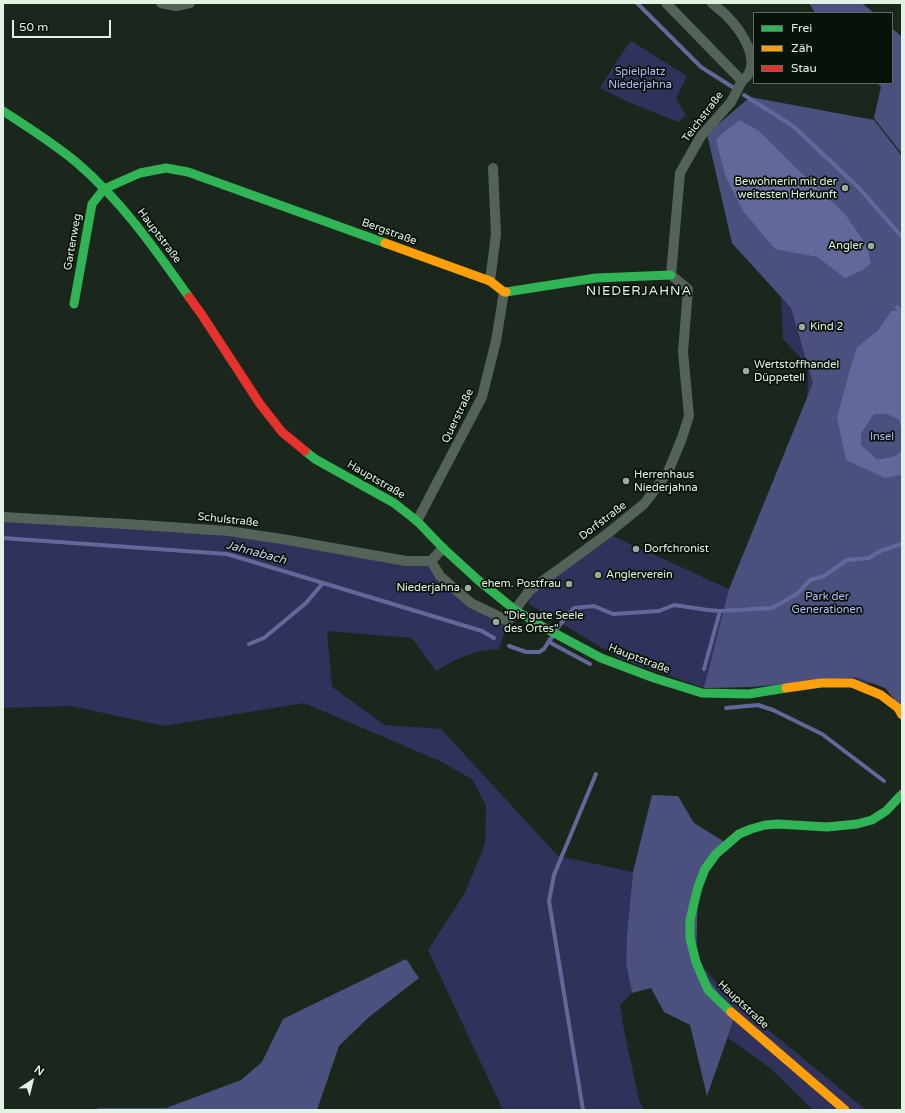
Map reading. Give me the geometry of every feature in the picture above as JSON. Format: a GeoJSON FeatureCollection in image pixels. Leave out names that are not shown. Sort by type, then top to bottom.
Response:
{"type":"FeatureCollection","features":[{"type":"Feature","properties":{"kind":"street"},"geometry":{"type":"LineString","coordinates":[[161,3],[176,6],[190,3]]}},
{"type":"Feature","properties":{"kind":"street"},"geometry":{"type":"LineString","coordinates":[[666,3],[742,81]]}},
{"type":"Feature","properties":{"kind":"street","name":"Teichstraße"},"geometry":{"type":"LineString","coordinates":[[671,275],[680,173],[701,136],[731,102],[742,81],[748,77],[752,65],[748,46],[733,23],[712,3]]}},
{"type":"Feature","properties":{"kind":"street","name":"Hauptstraße"},"geometry":{"type":"LineString","coordinates":[[3,111],[46,138],[76,162],[104,189],[143,233],[202,315],[260,404],[282,432],[315,458],[394,503],[417,520],[443,548],[484,585],[515,610],[600,658],[654,678],[702,693],[749,694],[821,683],[852,683],[881,695],[898,708],[902,716]]}},
{"type":"Feature","properties":{"kind":"street","name":"Bergstraße"},"geometry":{"type":"LineString","coordinates":[[104,189],[140,173],[166,168],[188,172],[490,281],[504,292]]}},
{"type":"Feature","properties":{"kind":"street"},"geometry":{"type":"LineString","coordinates":[[490,281],[496,234],[493,168]]}},
{"type":"Feature","properties":{"kind":"street","name":"Gartenweg"},"geometry":{"type":"LineString","coordinates":[[74,304],[92,204],[104,189]]}},
{"type":"Feature","properties":{"kind":"street"},"geometry":{"type":"LineString","coordinates":[[504,292],[596,278],[671,275]]}},
{"type":"Feature","properties":{"kind":"street","name":"Dorfstraße"},"geometry":{"type":"LineString","coordinates":[[515,610],[529,591],[607,534],[644,504],[668,472],[682,438],[688,416],[684,352],[688,289],[671,275]]}},
{"type":"Feature","properties":{"kind":"street","name":"Querstraße"},"geometry":{"type":"LineString","coordinates":[[417,520],[482,397],[496,341],[504,292]]}},
{"type":"Feature","properties":{"kind":"street","name":"Schulstraße"},"geometry":{"type":"LineString","coordinates":[[3,517],[228,531],[406,561],[431,560]]}},
{"type":"Feature","properties":{"kind":"street"},"geometry":{"type":"LineString","coordinates":[[443,548],[431,560],[440,576],[471,603],[508,621],[515,610]]}},
{"type":"Feature","properties":{"kind":"street","name":"Hauptstraße"},"geometry":{"type":"LineString","coordinates":[[845,1110],[735,1016],[708,990],[696,962],[690,938],[690,920],[698,887],[705,869],[716,854],[739,834],[765,825],[778,824],[827,827],[857,824],[872,820],[886,811],[902,794]]}},
{"type":"Feature","properties":{"kind":"green space"},"geometry":{"type":"Polygon","coordinates":[[[809,3],[862,3],[873,12],[814,12],[809,3]]]}},
{"type":"Feature","properties":{"kind":"green space"},"geometry":{"type":"Polygon","coordinates":[[[893,29],[902,37],[902,154],[874,118],[881,87],[878,84],[893,84],[893,29]]]}},
{"type":"Feature","properties":{"kind":"green space","name":"Spielplatz Niederjahna"},"geometry":{"type":"Polygon","coordinates":[[[631,41],[687,76],[676,99],[686,115],[678,122],[628,102],[600,88],[631,41]]]}},
{"type":"Feature","properties":{"kind":"green space","name":"Park der Generationen"},"geometry":{"type":"Polygon","coordinates":[[[750,97],[874,120],[902,156],[902,313],[899,311],[891,311],[878,330],[857,347],[837,417],[885,478],[902,475],[902,709],[885,688],[856,677],[750,687],[704,688],[729,589],[813,383],[791,308],[732,243],[707,134],[750,97]],[[787,159],[775,248],[817,257],[845,277],[845,214],[787,159]]]}},
{"type":"Feature","properties":{"kind":"green space","name":"Park der Generationen"},"geometry":{"type":"Polygon","coordinates":[[[759,131],[902,248],[902,685],[883,683],[704,688],[621,659],[529,604],[529,596],[613,536],[729,589],[797,528],[806,459],[808,366],[783,339],[780,274],[759,131]]]}},
{"type":"Feature","properties":{"kind":"green space","name":"Insel"},"geometry":{"type":"Polygon","coordinates":[[[874,414],[887,414],[899,420],[902,444],[900,452],[891,457],[877,459],[861,445],[861,434],[874,414]]]}},
{"type":"Feature","properties":{"kind":"green space"},"geometry":{"type":"Polygon","coordinates":[[[3,517],[126,524],[431,561],[471,603],[508,621],[499,649],[478,651],[455,660],[436,671],[412,638],[327,631],[332,687],[385,725],[441,729],[558,856],[633,872],[626,962],[632,993],[620,1005],[639,1100],[644,1110],[503,1110],[428,950],[465,893],[485,844],[486,806],[473,780],[440,761],[304,703],[164,726],[71,706],[3,708],[3,517]]]}},
{"type":"Feature","properties":{"kind":"green space"},"geometry":{"type":"Polygon","coordinates":[[[652,795],[678,796],[694,823],[728,844],[698,887],[696,962],[735,1016],[707,1096],[690,1025],[664,1012],[651,988],[632,993],[626,963],[627,934],[633,872],[652,795]]]}},
{"type":"Feature","properties":{"kind":"green space"},"geometry":{"type":"Polygon","coordinates":[[[406,959],[419,978],[369,1017],[339,1046],[317,1110],[93,1110],[99,1108],[166,1108],[241,1080],[262,1062],[283,1019],[406,959]]]}},
{"type":"Feature","properties":{"kind":"green space"},"geometry":{"type":"Polygon","coordinates":[[[704,968],[731,999],[866,1110],[813,1110],[770,1068],[728,1038],[735,1016],[708,990],[704,968]]]}},
{"type":"Feature","properties":{"kind":"shaded area"},"geometry":{"type":"Polygon","coordinates":[[[739,120],[759,131],[845,214],[867,246],[871,263],[863,270],[845,278],[817,257],[775,249],[743,211],[725,175],[716,139],[739,120]]]}},
{"type":"Feature","properties":{"kind":"shaded area"},"geometry":{"type":"Polygon","coordinates":[[[891,311],[900,311],[902,313],[902,432],[899,420],[887,414],[874,414],[861,434],[861,445],[877,459],[895,456],[902,448],[902,475],[885,478],[846,460],[837,417],[857,347],[878,330],[891,311]]]}},
{"type":"Feature","properties":{"kind":"waterway"},"geometry":{"type":"LineString","coordinates":[[637,3],[701,67],[734,88]]}},
{"type":"Feature","properties":{"kind":"waterway"},"geometry":{"type":"LineString","coordinates":[[744,95],[793,126],[859,188],[902,237]]}},
{"type":"Feature","properties":{"kind":"waterway"},"geometry":{"type":"LineString","coordinates":[[897,307],[900,311]]}},
{"type":"Feature","properties":{"kind":"waterway","name":"Jahnabach"},"geometry":{"type":"LineString","coordinates":[[3,538],[227,554],[482,631],[494,638]]}},
{"type":"Feature","properties":{"kind":"waterway"},"geometry":{"type":"LineString","coordinates":[[509,646],[526,652],[539,652],[544,649],[559,626],[574,608],[594,606],[613,614],[659,611],[674,605],[720,611],[772,608],[797,594],[810,580],[824,576],[847,560],[869,558],[880,551],[902,544]]}},
{"type":"Feature","properties":{"kind":"waterway"},"geometry":{"type":"LineString","coordinates":[[249,644],[264,638],[306,603],[323,583]]}},
{"type":"Feature","properties":{"kind":"waterway"},"geometry":{"type":"LineString","coordinates":[[704,669],[720,611]]}},
{"type":"Feature","properties":{"kind":"waterway"},"geometry":{"type":"LineString","coordinates":[[549,642],[590,664]]}},
{"type":"Feature","properties":{"kind":"waterway"},"geometry":{"type":"LineString","coordinates":[[726,708],[758,705],[773,710],[822,734],[884,781]]}},
{"type":"Feature","properties":{"kind":"waterway"},"geometry":{"type":"LineString","coordinates":[[583,1110],[549,901],[554,875],[596,774]]}},
{"type":"Feature","properties":{"kind":"traffic: fast"},"geometry":{"type":"LineString","coordinates":[[3,111],[58,148],[76,162],[108,192],[137,226],[189,297]]}},
{"type":"Feature","properties":{"kind":"traffic: fast"},"geometry":{"type":"LineString","coordinates":[[74,304],[92,204],[104,189],[140,173],[166,168],[188,172],[385,243]]}},
{"type":"Feature","properties":{"kind":"traffic: fast"},"geometry":{"type":"LineString","coordinates":[[506,292],[596,278],[671,275]]}},
{"type":"Feature","properties":{"kind":"traffic: fast"},"geometry":{"type":"LineString","coordinates":[[305,451],[315,459],[394,503],[417,521],[443,548],[478,580],[515,610],[601,658],[654,678],[702,693],[749,694],[786,688]]}},
{"type":"Feature","properties":{"kind":"traffic: fast"},"geometry":{"type":"LineString","coordinates":[[731,1012],[708,990],[696,962],[690,938],[690,920],[698,887],[705,869],[716,854],[739,834],[765,825],[778,824],[827,827],[857,824],[872,820],[886,811],[902,794]]}},
{"type":"Feature","properties":{"kind":"traffic: slow"},"geometry":{"type":"LineString","coordinates":[[385,243],[490,281],[506,292]]}},
{"type":"Feature","properties":{"kind":"traffic: slow"},"geometry":{"type":"LineString","coordinates":[[786,688],[821,683],[852,683],[881,695],[898,708],[902,715]]}},
{"type":"Feature","properties":{"kind":"traffic: slow"},"geometry":{"type":"LineString","coordinates":[[731,1012],[845,1110]]}},
{"type":"Feature","properties":{"kind":"traffic: jam"},"geometry":{"type":"LineString","coordinates":[[189,297],[260,404],[282,432],[305,451]]}},
{"type":"Feature","properties":{"kind":"place","name":"Bewohnerin mit der weitesten Herkunft"},"geometry":{"type":"Point","coordinates":[845,188]}},
{"type":"Feature","properties":{"kind":"place","name":"Angler"},"geometry":{"type":"Point","coordinates":[871,246]}},
{"type":"Feature","properties":{"kind":"place","name":"Kind 2"},"geometry":{"type":"Point","coordinates":[802,327]}},
{"type":"Feature","properties":{"kind":"place","name":"Wertstoffhandel Düppetell"},"geometry":{"type":"Point","coordinates":[746,371]}},
{"type":"Feature","properties":{"kind":"place","name":"Herrenhaus Niederjahna"},"geometry":{"type":"Point","coordinates":[626,481]}},
{"type":"Feature","properties":{"kind":"place","name":"Dorfchronist"},"geometry":{"type":"Point","coordinates":[636,549]}},
{"type":"Feature","properties":{"kind":"place","name":"Anglerverein"},"geometry":{"type":"Point","coordinates":[598,575]}},
{"type":"Feature","properties":{"kind":"place","name":"ehem. Postfrau"},"geometry":{"type":"Point","coordinates":[569,584]}},
{"type":"Feature","properties":{"kind":"place","name":"Niederjahna"},"geometry":{"type":"Point","coordinates":[468,588]}},
{"type":"Feature","properties":{"kind":"place","name":"\"Die gute Seele des Ortes\""},"geometry":{"type":"Point","coordinates":[496,622]}},
{"type":"Feature","properties":{"kind":"district","name":"NIEDERJAHNA"},"geometry":{"type":"Point","coordinates":[639,292]}}]}
